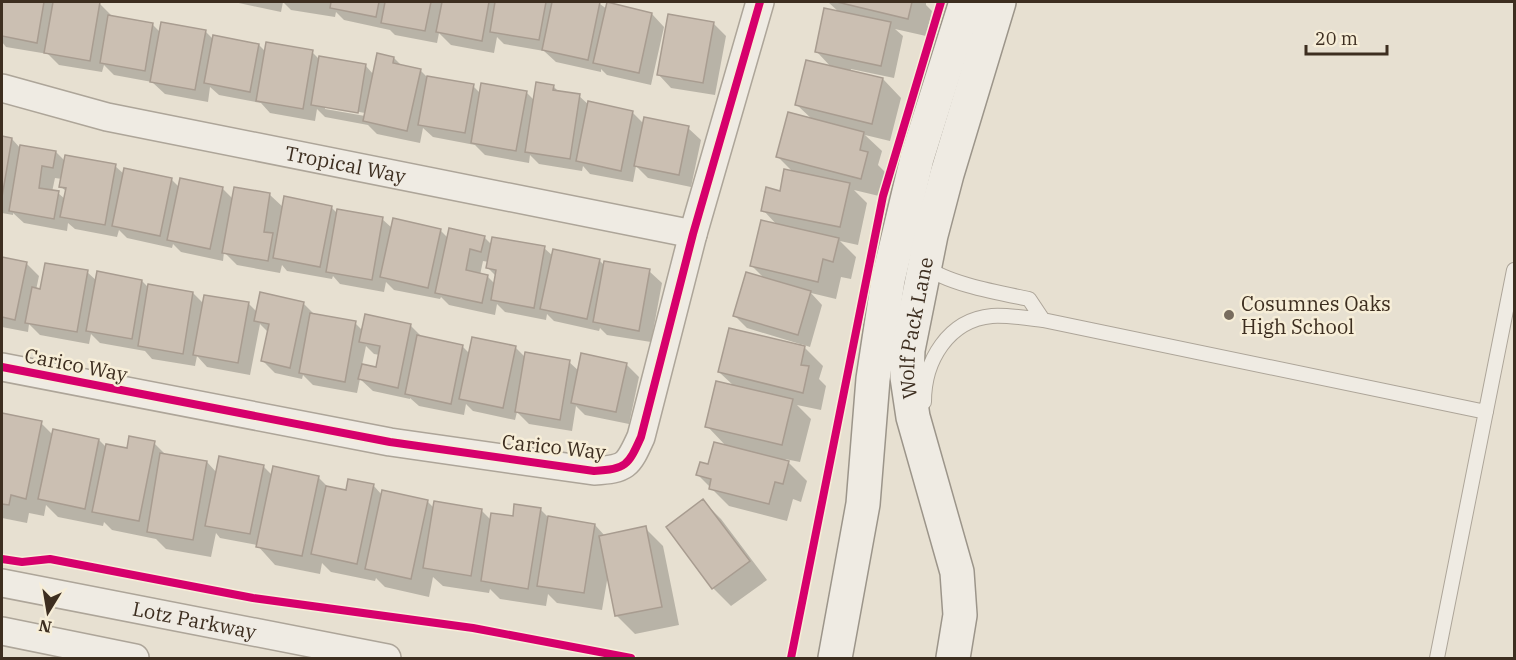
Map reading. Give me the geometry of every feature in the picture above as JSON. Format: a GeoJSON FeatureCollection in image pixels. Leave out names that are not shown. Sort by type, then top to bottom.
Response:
{"type":"FeatureCollection","features":[{"type":"Feature","properties":{"kind":"street","name":"Carico Way"},"geometry":{"type":"LineString","coordinates":[[2,367],[390,442],[594,471],[615,470],[630,461],[641,437],[693,234],[760,2]]}},
{"type":"Feature","properties":{"kind":"street","name":"Wolf Pack Lane"},"geometry":{"type":"LineString","coordinates":[[835,658],[861,515],[873,379],[888,280],[917,158],[966,2]]}},
{"type":"Feature","properties":{"kind":"street","name":"Wolf Pack Lane"},"geometry":{"type":"LineString","coordinates":[[953,658],[960,615],[957,572],[909,397],[908,350],[946,174],[999,2]]}},
{"type":"Feature","properties":{"kind":"street","name":"Tropical Way"},"geometry":{"type":"LineString","coordinates":[[2,88],[107,117],[693,234]]}},
{"type":"Feature","properties":{"kind":"street","name":"Lotz Parkway"},"geometry":{"type":"LineString","coordinates":[[2,583],[387,658]]}},
{"type":"Feature","properties":{"kind":"street"},"geometry":{"type":"LineString","coordinates":[[2,631],[135,658]]}},
{"type":"Feature","properties":{"kind":"lane"},"geometry":{"type":"LineString","coordinates":[[925,266],[931,271],[962,283],[1029,299],[1043,320]]}},
{"type":"Feature","properties":{"kind":"lane"},"geometry":{"type":"LineString","coordinates":[[1437,658],[1515,270]]}},
{"type":"Feature","properties":{"kind":"lane"},"geometry":{"type":"LineString","coordinates":[[957,572],[924,402],[924,389],[928,368],[938,349],[947,338],[970,322],[992,316],[1043,320],[1486,412]]}},
{"type":"Feature","properties":{"kind":"building"},"geometry":{"type":"Polygon","coordinates":[[[2,2],[44,2],[37,43],[2,36],[2,2]]]}},
{"type":"Feature","properties":{"kind":"building"},"geometry":{"type":"Polygon","coordinates":[[[53,2],[100,2],[90,61],[44,53],[53,2]]]}},
{"type":"Feature","properties":{"kind":"building"},"geometry":{"type":"Polygon","coordinates":[[[331,2],[379,2],[376,17],[330,8],[331,2]]]}},
{"type":"Feature","properties":{"kind":"building"},"geometry":{"type":"Polygon","coordinates":[[[385,2],[431,2],[425,31],[381,23],[385,2]]]}},
{"type":"Feature","properties":{"kind":"building"},"geometry":{"type":"Polygon","coordinates":[[[442,2],[489,2],[482,41],[436,32],[442,2]]]}},
{"type":"Feature","properties":{"kind":"building"},"geometry":{"type":"Polygon","coordinates":[[[495,2],[546,2],[539,40],[490,32],[495,2]]]}},
{"type":"Feature","properties":{"kind":"building"},"geometry":{"type":"Polygon","coordinates":[[[552,2],[600,2],[588,60],[542,50],[552,2]]]}},
{"type":"Feature","properties":{"kind":"building"},"geometry":{"type":"Polygon","coordinates":[[[607,2],[652,13],[639,73],[593,63],[607,2]]]}},
{"type":"Feature","properties":{"kind":"building"},"geometry":{"type":"Polygon","coordinates":[[[837,2],[912,2],[908,19],[837,2]]]}},
{"type":"Feature","properties":{"kind":"building"},"geometry":{"type":"Polygon","coordinates":[[[824,8],[891,22],[881,66],[815,52],[824,8]]]}},
{"type":"Feature","properties":{"kind":"building"},"geometry":{"type":"Polygon","coordinates":[[[668,14],[714,22],[703,83],[657,75],[668,14]]]}},
{"type":"Feature","properties":{"kind":"building"},"geometry":{"type":"Polygon","coordinates":[[[108,15],[153,23],[145,71],[100,63],[108,15]]]}},
{"type":"Feature","properties":{"kind":"building"},"geometry":{"type":"Polygon","coordinates":[[[161,22],[206,30],[195,90],[150,82],[161,22]]]}},
{"type":"Feature","properties":{"kind":"building"},"geometry":{"type":"Polygon","coordinates":[[[213,35],[259,44],[250,92],[204,83],[213,35]]]}},
{"type":"Feature","properties":{"kind":"building"},"geometry":{"type":"Polygon","coordinates":[[[266,42],[313,50],[303,109],[256,101],[266,42]]]}},
{"type":"Feature","properties":{"kind":"building"},"geometry":{"type":"Polygon","coordinates":[[[377,53],[394,57],[393,63],[421,69],[407,131],[363,121],[377,53]]]}},
{"type":"Feature","properties":{"kind":"building"},"geometry":{"type":"Polygon","coordinates":[[[319,56],[366,64],[358,113],[311,105],[319,56]]]}},
{"type":"Feature","properties":{"kind":"building"},"geometry":{"type":"Polygon","coordinates":[[[806,60],[883,78],[872,124],[795,105],[806,60]]]}},
{"type":"Feature","properties":{"kind":"building"},"geometry":{"type":"Polygon","coordinates":[[[427,76],[474,84],[465,133],[418,125],[427,76]]]}},
{"type":"Feature","properties":{"kind":"building"},"geometry":{"type":"Polygon","coordinates":[[[536,82],[554,85],[553,90],[580,94],[570,159],[525,152],[536,82]]]}},
{"type":"Feature","properties":{"kind":"building"},"geometry":{"type":"Polygon","coordinates":[[[481,83],[527,91],[516,151],[471,143],[481,83]]]}},
{"type":"Feature","properties":{"kind":"building"},"geometry":{"type":"Polygon","coordinates":[[[588,101],[633,111],[621,171],[576,161],[588,101]]]}},
{"type":"Feature","properties":{"kind":"building"},"geometry":{"type":"Polygon","coordinates":[[[788,112],[864,132],[860,150],[868,152],[861,179],[776,157],[788,112]]]}},
{"type":"Feature","properties":{"kind":"building"},"geometry":{"type":"Polygon","coordinates":[[[644,117],[689,126],[679,175],[634,166],[644,117]]]}},
{"type":"Feature","properties":{"kind":"building"},"geometry":{"type":"Polygon","coordinates":[[[2,136],[12,138],[2,197],[2,136]]]}},
{"type":"Feature","properties":{"kind":"building"},"geometry":{"type":"Polygon","coordinates":[[[20,145],[56,151],[53,168],[42,166],[39,188],[59,191],[54,219],[9,211],[20,145]]]}},
{"type":"Feature","properties":{"kind":"building"},"geometry":{"type":"Polygon","coordinates":[[[65,155],[116,164],[105,225],[60,217],[66,188],[59,187],[65,155]]]}},
{"type":"Feature","properties":{"kind":"building"},"geometry":{"type":"Polygon","coordinates":[[[124,168],[172,178],[160,236],[112,226],[124,168]]]}},
{"type":"Feature","properties":{"kind":"building"},"geometry":{"type":"Polygon","coordinates":[[[784,169],[850,183],[840,227],[761,211],[766,187],[780,191],[784,169]]]}},
{"type":"Feature","properties":{"kind":"building"},"geometry":{"type":"Polygon","coordinates":[[[180,178],[223,187],[210,249],[167,240],[180,178]]]}},
{"type":"Feature","properties":{"kind":"building"},"geometry":{"type":"Polygon","coordinates":[[[234,187],[270,193],[264,232],[273,233],[268,261],[222,253],[234,187]]]}},
{"type":"Feature","properties":{"kind":"building"},"geometry":{"type":"Polygon","coordinates":[[[284,196],[332,206],[320,267],[273,258],[284,196]]]}},
{"type":"Feature","properties":{"kind":"building"},"geometry":{"type":"Polygon","coordinates":[[[337,209],[383,217],[372,280],[326,272],[337,209]]]}},
{"type":"Feature","properties":{"kind":"building"},"geometry":{"type":"Polygon","coordinates":[[[393,218],[441,229],[428,288],[380,277],[393,218]]]}},
{"type":"Feature","properties":{"kind":"building"},"geometry":{"type":"Polygon","coordinates":[[[761,220],[839,238],[833,262],[823,259],[818,282],[750,266],[761,220]]]}},
{"type":"Feature","properties":{"kind":"building"},"geometry":{"type":"Polygon","coordinates":[[[449,228],[485,236],[481,252],[470,249],[466,270],[488,275],[482,303],[435,293],[449,228]]]}},
{"type":"Feature","properties":{"kind":"building"},"geometry":{"type":"Polygon","coordinates":[[[492,237],[545,246],[534,308],[491,300],[496,270],[486,268],[492,237]]]}},
{"type":"Feature","properties":{"kind":"building"},"geometry":{"type":"Polygon","coordinates":[[[553,249],[600,259],[587,319],[540,309],[553,249]]]}},
{"type":"Feature","properties":{"kind":"building"},"geometry":{"type":"Polygon","coordinates":[[[2,257],[27,262],[15,320],[2,317],[2,257]]]}},
{"type":"Feature","properties":{"kind":"building"},"geometry":{"type":"Polygon","coordinates":[[[604,261],[650,269],[639,331],[593,322],[604,261]]]}},
{"type":"Feature","properties":{"kind":"building"},"geometry":{"type":"Polygon","coordinates":[[[45,263],[88,270],[77,332],[25,323],[32,287],[40,289],[45,263]]]}},
{"type":"Feature","properties":{"kind":"building"},"geometry":{"type":"Polygon","coordinates":[[[97,271],[142,280],[132,339],[86,331],[97,271]]]}},
{"type":"Feature","properties":{"kind":"building"},"geometry":{"type":"Polygon","coordinates":[[[746,272],[811,291],[798,335],[733,316],[746,272]]]}},
{"type":"Feature","properties":{"kind":"building"},"geometry":{"type":"Polygon","coordinates":[[[148,284],[193,292],[183,354],[138,346],[148,284]]]}},
{"type":"Feature","properties":{"kind":"building"},"geometry":{"type":"Polygon","coordinates":[[[260,292],[304,302],[290,368],[261,361],[269,324],[254,321],[260,292]]]}},
{"type":"Feature","properties":{"kind":"building"},"geometry":{"type":"Polygon","coordinates":[[[204,295],[249,302],[238,363],[193,355],[204,295]]]}},
{"type":"Feature","properties":{"kind":"building"},"geometry":{"type":"Polygon","coordinates":[[[310,313],[356,321],[345,382],[299,373],[310,313]]]}},
{"type":"Feature","properties":{"kind":"building"},"geometry":{"type":"Polygon","coordinates":[[[365,314],[411,324],[398,388],[358,379],[362,364],[376,367],[380,346],[359,342],[365,314]]]}},
{"type":"Feature","properties":{"kind":"building"},"geometry":{"type":"Polygon","coordinates":[[[729,328],[805,346],[801,365],[809,366],[803,393],[718,372],[729,328]]]}},
{"type":"Feature","properties":{"kind":"building"},"geometry":{"type":"Polygon","coordinates":[[[417,335],[463,345],[451,404],[405,394],[417,335]]]}},
{"type":"Feature","properties":{"kind":"building"},"geometry":{"type":"Polygon","coordinates":[[[472,337],[516,346],[503,408],[459,399],[472,337]]]}},
{"type":"Feature","properties":{"kind":"building"},"geometry":{"type":"Polygon","coordinates":[[[525,352],[570,360],[560,420],[515,412],[525,352]]]}},
{"type":"Feature","properties":{"kind":"building"},"geometry":{"type":"Polygon","coordinates":[[[581,353],[627,363],[616,412],[571,403],[581,353]]]}},
{"type":"Feature","properties":{"kind":"building"},"geometry":{"type":"Polygon","coordinates":[[[716,381],[793,399],[782,445],[705,427],[716,381]]]}},
{"type":"Feature","properties":{"kind":"building"},"geometry":{"type":"Polygon","coordinates":[[[2,413],[42,421],[26,499],[11,495],[9,505],[2,504],[2,413]]]}},
{"type":"Feature","properties":{"kind":"building"},"geometry":{"type":"Polygon","coordinates":[[[53,429],[99,439],[85,509],[38,499],[53,429]]]}},
{"type":"Feature","properties":{"kind":"building"},"geometry":{"type":"Polygon","coordinates":[[[129,436],[155,441],[139,521],[92,512],[106,444],[127,448],[129,436]]]}},
{"type":"Feature","properties":{"kind":"building"},"geometry":{"type":"Polygon","coordinates":[[[714,442],[789,461],[783,484],[775,482],[769,504],[709,489],[711,479],[696,475],[700,462],[708,464],[714,442]]]}},
{"type":"Feature","properties":{"kind":"building"},"geometry":{"type":"Polygon","coordinates":[[[160,453],[207,461],[193,540],[147,532],[160,453]]]}},
{"type":"Feature","properties":{"kind":"building"},"geometry":{"type":"Polygon","coordinates":[[[219,456],[264,465],[250,534],[205,526],[219,456]]]}},
{"type":"Feature","properties":{"kind":"building"},"geometry":{"type":"Polygon","coordinates":[[[273,466],[319,476],[302,556],[256,547],[273,466]]]}},
{"type":"Feature","properties":{"kind":"building"},"geometry":{"type":"Polygon","coordinates":[[[348,479],[374,484],[357,564],[311,554],[326,486],[346,490],[348,479]]]}},
{"type":"Feature","properties":{"kind":"building"},"geometry":{"type":"Polygon","coordinates":[[[382,490],[428,500],[411,579],[365,569],[382,490]]]}},
{"type":"Feature","properties":{"kind":"building"},"geometry":{"type":"Polygon","coordinates":[[[703,499],[750,561],[712,589],[666,527],[703,499]]]}},
{"type":"Feature","properties":{"kind":"building"},"geometry":{"type":"Polygon","coordinates":[[[434,501],[482,509],[471,576],[423,568],[434,501]]]}},
{"type":"Feature","properties":{"kind":"building"},"geometry":{"type":"Polygon","coordinates":[[[514,504],[541,508],[528,589],[481,581],[491,513],[513,516],[514,504]]]}},
{"type":"Feature","properties":{"kind":"building"},"geometry":{"type":"Polygon","coordinates":[[[548,516],[595,524],[584,593],[537,586],[548,516]]]}},
{"type":"Feature","properties":{"kind":"building"},"geometry":{"type":"Polygon","coordinates":[[[646,526],[662,607],[615,616],[599,536],[646,526]]]}},
{"type":"Feature","properties":{"kind":"cycle path"},"geometry":{"type":"LineString","coordinates":[[2,367],[390,442],[594,471],[620,467],[629,460],[641,437],[693,234],[760,2]]}},
{"type":"Feature","properties":{"kind":"cycle path"},"geometry":{"type":"LineString","coordinates":[[791,658],[883,196],[941,2]]}},
{"type":"Feature","properties":{"kind":"cycle path"},"geometry":{"type":"LineString","coordinates":[[2,559],[22,562],[50,559],[253,598],[473,628],[631,658]]}},
{"type":"Feature","properties":{"kind":"place","name":"Cosumnes Oaks High School"},"geometry":{"type":"Point","coordinates":[1229,315]}}]}
